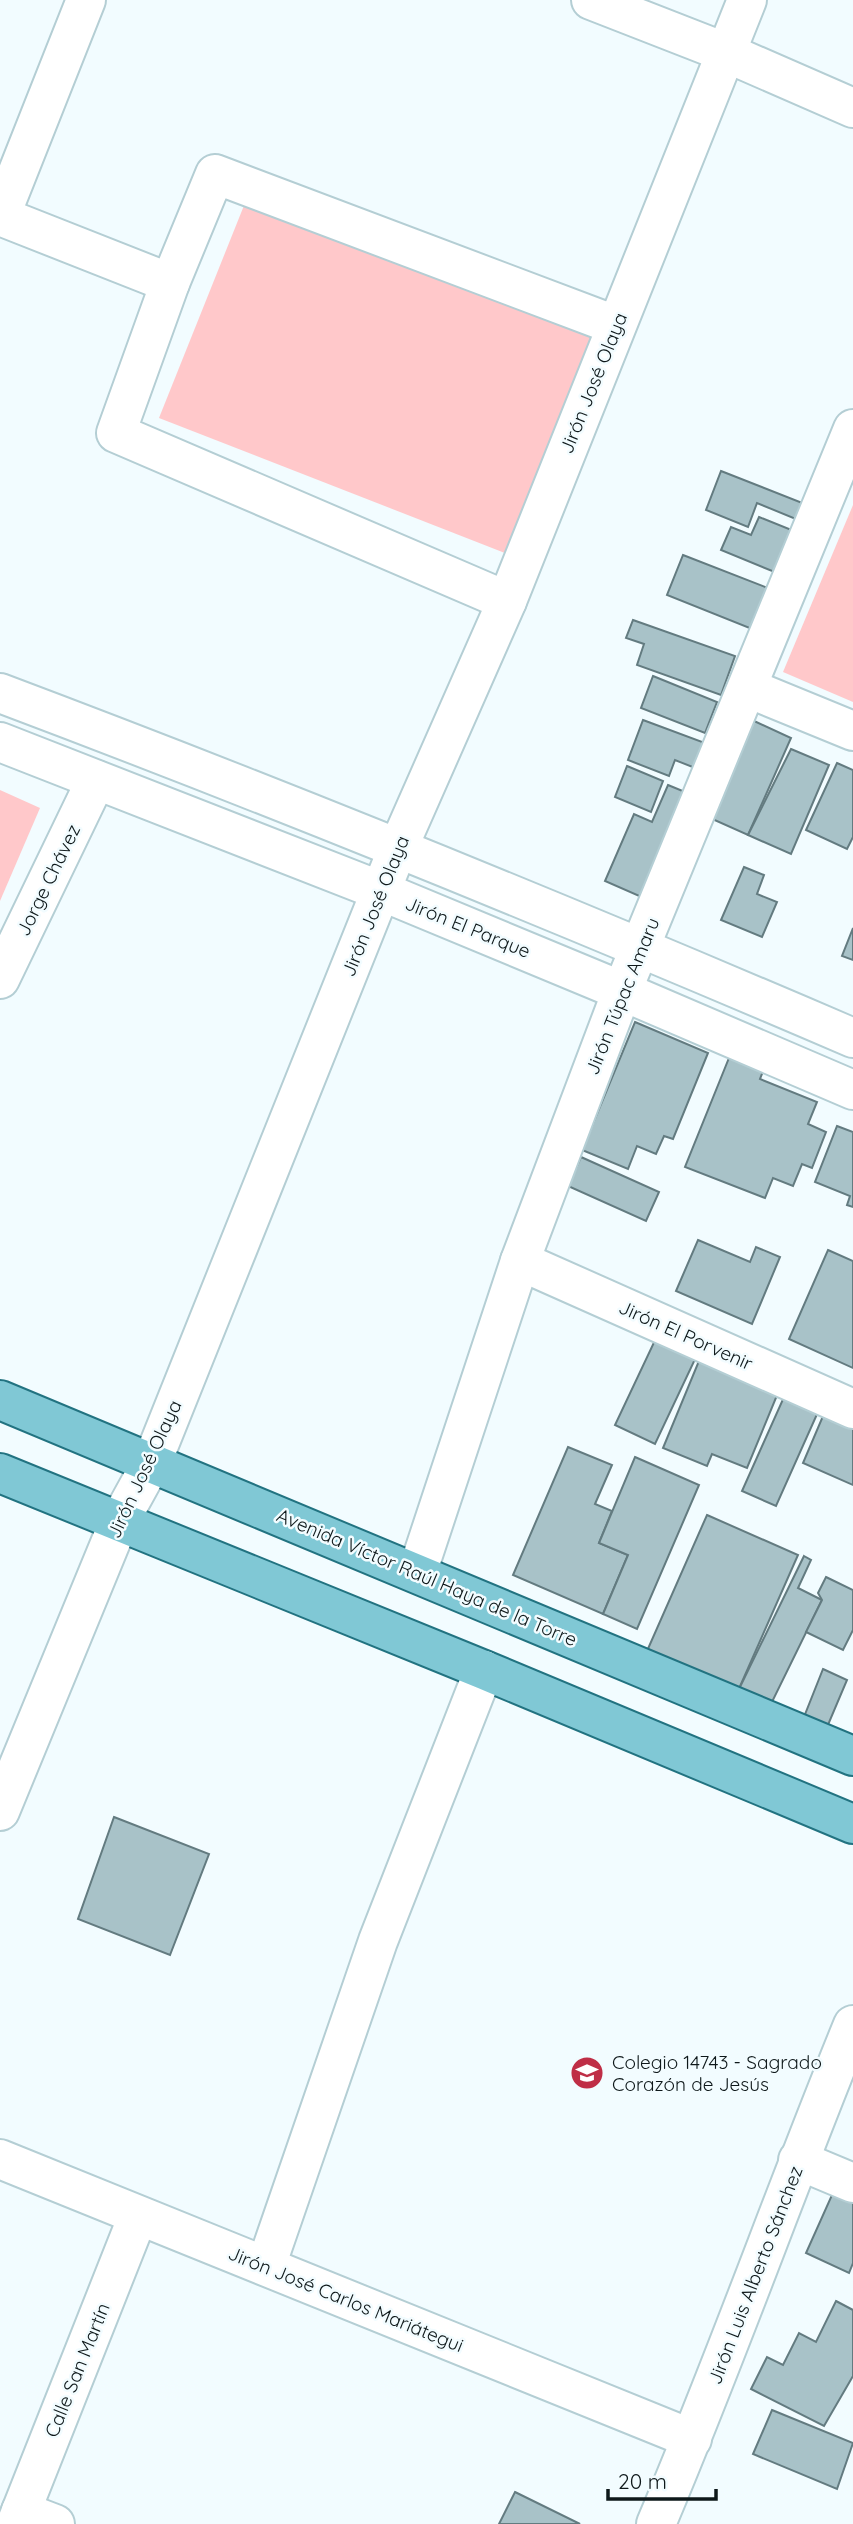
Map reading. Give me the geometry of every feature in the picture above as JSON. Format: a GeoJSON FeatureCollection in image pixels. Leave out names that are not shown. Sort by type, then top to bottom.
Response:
{"type":"FeatureCollection","features":[{"type":"Feature","properties":{"kind":"main road","name":"Avenida Víctor Raúl Haya de la Torre"},"geometry":{"type":"LineString","coordinates":[[0,1400],[853,1756]]}},
{"type":"Feature","properties":{"kind":"main road"},"geometry":{"type":"LineString","coordinates":[[0,1473],[853,1824]]}},
{"type":"Feature","properties":{"kind":"street"},"geometry":{"type":"LineString","coordinates":[[86,0],[0,217],[170,283]]}},
{"type":"Feature","properties":{"kind":"street"},"geometry":{"type":"LineString","coordinates":[[591,0],[727,53],[853,108]]}},
{"type":"Feature","properties":{"kind":"street","name":"Jirón José Olaya"},"geometry":{"type":"LineString","coordinates":[[0,1811],[119,1522],[152,1462],[398,848],[507,601],[747,0]]}},
{"type":"Feature","properties":{"kind":"street"},"geometry":{"type":"LineString","coordinates":[[507,601],[116,433],[170,283],[215,174],[615,325]]}},
{"type":"Feature","properties":{"kind":"street","name":"Jirón Túpac Amaru"},"geometry":{"type":"LineString","coordinates":[[416,1573],[520,1261],[622,991],[853,429]]}},
{"type":"Feature","properties":{"kind":"street"},"geometry":{"type":"LineString","coordinates":[[748,688],[853,730]]}},
{"type":"Feature","properties":{"kind":"street"},"geometry":{"type":"LineString","coordinates":[[0,693],[398,848],[853,1038]]}},
{"type":"Feature","properties":{"kind":"street","name":"Jirón El Parque"},"geometry":{"type":"LineString","coordinates":[[0,742],[381,891],[853,1090]]}},
{"type":"Feature","properties":{"kind":"street","name":"Jorge Chávez"},"geometry":{"type":"LineString","coordinates":[[0,979],[96,780]]}},
{"type":"Feature","properties":{"kind":"street","name":"Jirón El Porvenir"},"geometry":{"type":"LineString","coordinates":[[520,1261],[853,1409]]}},
{"type":"Feature","properties":{"kind":"street"},"geometry":{"type":"LineString","coordinates":[[266,2266],[378,1941],[484,1670]]}},
{"type":"Feature","properties":{"kind":"street","name":"Jirón Luis Alberto Sánchez"},"geometry":{"type":"LineString","coordinates":[[656,2524],[692,2439],[798,2160],[853,2025]]}},
{"type":"Feature","properties":{"kind":"street","name":"Jirón José Carlos Mariátegui"},"geometry":{"type":"LineString","coordinates":[[0,2159],[692,2439]]}},
{"type":"Feature","properties":{"kind":"street"},"geometry":{"type":"LineString","coordinates":[[798,2160],[853,2183]]}},
{"type":"Feature","properties":{"kind":"street","name":"Calle San Martín"},"geometry":{"type":"LineString","coordinates":[[30,2520],[138,2216]]}},
{"type":"Feature","properties":{"kind":"shaded area"},"geometry":{"type":"Polygon","coordinates":[[[245,203],[606,334],[518,558],[159,418],[245,203]]]}},
{"type":"Feature","properties":{"kind":"shaded area"},"geometry":{"type":"Polygon","coordinates":[[[853,505],[853,702],[783,672],[853,505]]]}},
{"type":"Feature","properties":{"kind":"shaded area"},"geometry":{"type":"Polygon","coordinates":[[[0,790],[40,808],[0,901],[0,790]]]}},
{"type":"Feature","properties":{"kind":"building"},"geometry":{"type":"Polygon","coordinates":[[[721,471],[810,506],[803,522],[757,503],[748,527],[706,510],[721,471]]]}},
{"type":"Feature","properties":{"kind":"building"},"geometry":{"type":"Polygon","coordinates":[[[759,517],[799,533],[782,575],[721,550],[731,527],[751,535],[759,517]]]}},
{"type":"Feature","properties":{"kind":"building"},"geometry":{"type":"Polygon","coordinates":[[[683,555],[773,590],[757,631],[667,595],[683,555]]]}},
{"type":"Feature","properties":{"kind":"building"},"geometry":{"type":"Polygon","coordinates":[[[633,620],[735,656],[721,695],[637,665],[644,644],[626,638],[633,620]]]}},
{"type":"Feature","properties":{"kind":"building"},"geometry":{"type":"Polygon","coordinates":[[[653,676],[717,702],[705,733],[641,708],[653,676]]]}},
{"type":"Feature","properties":{"kind":"building"},"geometry":{"type":"Polygon","coordinates":[[[643,720],[705,743],[695,768],[675,760],[669,776],[628,760],[643,720]]]}},
{"type":"Feature","properties":{"kind":"building"},"geometry":{"type":"Polygon","coordinates":[[[752,720],[791,738],[748,835],[710,818],[752,720]]]}},
{"type":"Feature","properties":{"kind":"building"},"geometry":{"type":"Polygon","coordinates":[[[791,749],[829,765],[791,854],[748,835],[791,749]]]}},
{"type":"Feature","properties":{"kind":"building"},"geometry":{"type":"Polygon","coordinates":[[[837,763],[853,770],[853,837],[847,849],[806,830],[837,763]]]}},
{"type":"Feature","properties":{"kind":"building"},"geometry":{"type":"Polygon","coordinates":[[[627,766],[663,781],[651,812],[615,797],[627,766]]]}},
{"type":"Feature","properties":{"kind":"building"},"geometry":{"type":"Polygon","coordinates":[[[668,785],[690,794],[646,899],[605,881],[634,814],[652,822],[668,785]]]}},
{"type":"Feature","properties":{"kind":"building"},"geometry":{"type":"Polygon","coordinates":[[[744,867],[764,875],[757,894],[777,902],[762,937],[721,920],[744,867]]]}},
{"type":"Feature","properties":{"kind":"building"},"geometry":{"type":"Polygon","coordinates":[[[853,928],[853,960],[842,956],[853,928]]]}},
{"type":"Feature","properties":{"kind":"building"},"geometry":{"type":"Polygon","coordinates":[[[635,1022],[708,1053],[673,1139],[664,1136],[656,1154],[637,1146],[628,1169],[582,1150],[635,1022]]]}},
{"type":"Feature","properties":{"kind":"building"},"geometry":{"type":"Polygon","coordinates":[[[731,1053],[765,1066],[760,1079],[817,1102],[808,1124],[826,1132],[812,1168],[802,1164],[793,1186],[773,1178],[765,1198],[685,1167],[731,1053]]]}},
{"type":"Feature","properties":{"kind":"building"},"geometry":{"type":"Polygon","coordinates":[[[837,1126],[853,1132],[853,1207],[847,1205],[850,1196],[815,1182],[837,1126]]]}},
{"type":"Feature","properties":{"kind":"building"},"geometry":{"type":"Polygon","coordinates":[[[581,1157],[659,1192],[646,1221],[568,1186],[581,1157]]]}},
{"type":"Feature","properties":{"kind":"building"},"geometry":{"type":"Polygon","coordinates":[[[698,1240],[750,1262],[756,1247],[780,1257],[752,1324],[676,1291],[698,1240]]]}},
{"type":"Feature","properties":{"kind":"building"},"geometry":{"type":"Polygon","coordinates":[[[828,1250],[853,1261],[853,1368],[789,1339],[828,1250]]]}},
{"type":"Feature","properties":{"kind":"building"},"geometry":{"type":"Polygon","coordinates":[[[657,1336],[697,1355],[655,1444],[615,1425],[657,1336]]]}},
{"type":"Feature","properties":{"kind":"building"},"geometry":{"type":"Polygon","coordinates":[[[701,1356],[780,1388],[747,1468],[712,1454],[707,1466],[663,1448],[701,1356]]]}},
{"type":"Feature","properties":{"kind":"building"},"geometry":{"type":"Polygon","coordinates":[[[784,1397],[818,1412],[776,1506],[742,1491],[784,1397]]]}},
{"type":"Feature","properties":{"kind":"building"},"geometry":{"type":"Polygon","coordinates":[[[823,1416],[853,1428],[853,1485],[803,1463],[823,1416]]]}},
{"type":"Feature","properties":{"kind":"building"},"geometry":{"type":"Polygon","coordinates":[[[568,1447],[612,1465],[595,1504],[612,1511],[599,1543],[628,1555],[603,1614],[513,1575],[568,1447]]]}},
{"type":"Feature","properties":{"kind":"building"},"geometry":{"type":"Polygon","coordinates":[[[635,1457],[699,1485],[637,1629],[603,1614],[628,1555],[599,1543],[635,1457]]]}},
{"type":"Feature","properties":{"kind":"building"},"geometry":{"type":"Polygon","coordinates":[[[707,1515],[798,1555],[738,1691],[647,1651],[707,1515]]]}},
{"type":"Feature","properties":{"kind":"building"},"geometry":{"type":"Polygon","coordinates":[[[804,1556],[811,1560],[798,1588],[822,1600],[771,1704],[739,1689],[804,1556]]]}},
{"type":"Feature","properties":{"kind":"building"},"geometry":{"type":"Polygon","coordinates":[[[826,1577],[853,1590],[853,1630],[843,1650],[806,1632],[822,1600],[818,1593],[826,1577]]]}},
{"type":"Feature","properties":{"kind":"building"},"geometry":{"type":"Polygon","coordinates":[[[823,1669],[847,1680],[825,1732],[802,1722],[823,1669]]]}},
{"type":"Feature","properties":{"kind":"building"},"geometry":{"type":"Polygon","coordinates":[[[114,1817],[209,1854],[170,1955],[78,1919],[114,1817]]]}},
{"type":"Feature","properties":{"kind":"building"},"geometry":{"type":"Polygon","coordinates":[[[836,2186],[853,2194],[853,2263],[849,2273],[806,2253],[836,2186]]]}},
{"type":"Feature","properties":{"kind":"building"},"geometry":{"type":"Polygon","coordinates":[[[836,2301],[853,2310],[853,2376],[824,2426],[751,2389],[767,2357],[783,2365],[799,2333],[816,2342],[836,2301]]]}},
{"type":"Feature","properties":{"kind":"building"},"geometry":{"type":"Polygon","coordinates":[[[772,2410],[853,2443],[837,2489],[753,2454],[772,2410]]]}},
{"type":"Feature","properties":{"kind":"building"},"geometry":{"type":"Polygon","coordinates":[[[515,2492],[580,2524],[499,2524],[515,2492]]]}},
{"type":"Feature","properties":{"kind":"place","name":"Colegio 14743 - Sagrado Corazón de Jesús"},"geometry":{"type":"Point","coordinates":[587,2073]}}]}
